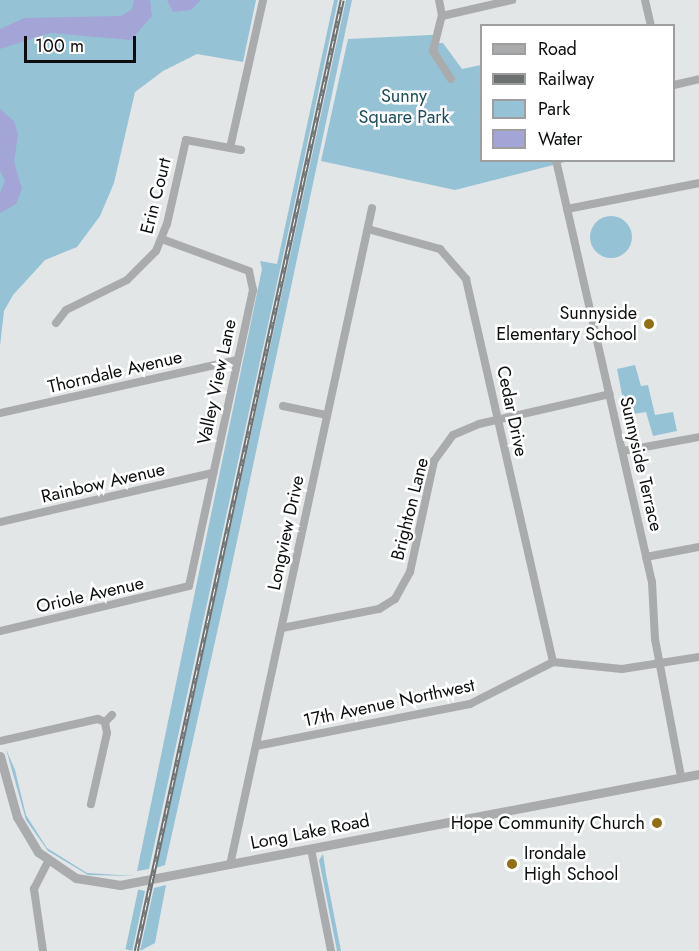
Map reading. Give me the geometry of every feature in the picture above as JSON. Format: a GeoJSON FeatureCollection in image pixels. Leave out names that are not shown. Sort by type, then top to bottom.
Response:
{"type":"FeatureCollection","features":[{"type":"Feature","properties":{"kind":"street"},"geometry":{"type":"LineString","coordinates":[[230,148],[263,0]]}},
{"type":"Feature","properties":{"kind":"street"},"geometry":{"type":"LineString","coordinates":[[439,0],[442,16],[433,51],[451,80]]}},
{"type":"Feature","properties":{"kind":"street"},"geometry":{"type":"LineString","coordinates":[[442,16],[512,0]]}},
{"type":"Feature","properties":{"kind":"street"},"geometry":{"type":"LineString","coordinates":[[645,0],[651,24]]}},
{"type":"Feature","properties":{"kind":"street"},"geometry":{"type":"LineString","coordinates":[[675,85],[699,79]]}},
{"type":"Feature","properties":{"kind":"street","name":"Erin Court"},"geometry":{"type":"LineString","coordinates":[[56,323],[66,310],[138,272],[162,238],[186,140],[241,150]]}},
{"type":"Feature","properties":{"kind":"street","name":"Sunnyside Terrace"},"geometry":{"type":"LineString","coordinates":[[556,162],[646,557],[660,665],[681,777]]}},
{"type":"Feature","properties":{"kind":"street"},"geometry":{"type":"LineString","coordinates":[[567,209],[699,183]]}},
{"type":"Feature","properties":{"kind":"street","name":"Longview Drive"},"geometry":{"type":"LineString","coordinates":[[230,865],[372,208]]}},
{"type":"Feature","properties":{"kind":"street","name":"Cedar Drive"},"geometry":{"type":"LineString","coordinates":[[368,229],[429,244],[459,268],[471,294],[553,662]]}},
{"type":"Feature","properties":{"kind":"street","name":"Valley View Lane"},"geometry":{"type":"LineString","coordinates":[[162,238],[249,272],[253,290],[187,588]]}},
{"type":"Feature","properties":{"kind":"street","name":"Thorndale Avenue"},"geometry":{"type":"LineString","coordinates":[[0,413],[237,360]]}},
{"type":"Feature","properties":{"kind":"street","name":"Brighton Lane"},"geometry":{"type":"LineString","coordinates":[[282,628],[379,609],[395,599],[410,572],[439,452],[462,429],[610,394]]}},
{"type":"Feature","properties":{"kind":"street"},"geometry":{"type":"LineString","coordinates":[[283,406],[327,415]]}},
{"type":"Feature","properties":{"kind":"street"},"geometry":{"type":"LineString","coordinates":[[623,452],[699,437]]}},
{"type":"Feature","properties":{"kind":"street","name":"Rainbow Avenue"},"geometry":{"type":"LineString","coordinates":[[0,522],[213,473]]}},
{"type":"Feature","properties":{"kind":"street"},"geometry":{"type":"LineString","coordinates":[[646,557],[699,547]]}},
{"type":"Feature","properties":{"kind":"street","name":"Oriole Avenue"},"geometry":{"type":"LineString","coordinates":[[0,631],[187,588]]}},
{"type":"Feature","properties":{"kind":"street"},"geometry":{"type":"LineString","coordinates":[[553,662],[622,669],[660,665],[699,657]]}},
{"type":"Feature","properties":{"kind":"street","name":"17th Avenue Northwest"},"geometry":{"type":"LineString","coordinates":[[256,746],[470,704],[553,662]]}},
{"type":"Feature","properties":{"kind":"street"},"geometry":{"type":"LineString","coordinates":[[105,723],[112,715]]}},
{"type":"Feature","properties":{"kind":"street"},"geometry":{"type":"LineString","coordinates":[[0,741],[98,719],[105,723],[107,733],[91,804]]}},
{"type":"Feature","properties":{"kind":"street","name":"Long Lake Road"},"geometry":{"type":"LineString","coordinates":[[0,756],[23,829],[48,862],[84,881],[120,885],[699,774]]}},
{"type":"Feature","properties":{"kind":"street"},"geometry":{"type":"LineString","coordinates":[[311,849],[331,951]]}},
{"type":"Feature","properties":{"kind":"street"},"geometry":{"type":"LineString","coordinates":[[43,951],[33,899],[36,879],[48,862]]}},
{"type":"Feature","properties":{"kind":"green space"},"geometry":{"type":"Polygon","coordinates":[[[0,0],[256,0],[243,62],[197,54],[163,71],[135,92],[114,183],[100,216],[77,247],[45,260],[13,295],[4,311],[0,346],[0,0]]]}},
{"type":"Feature","properties":{"kind":"green space"},"geometry":{"type":"Polygon","coordinates":[[[334,0],[338,0],[149,869],[137,871],[262,269],[260,261],[277,264],[334,0]]]}},
{"type":"Feature","properties":{"kind":"green space"},"geometry":{"type":"Polygon","coordinates":[[[346,0],[352,0],[227,588],[165,865],[156,868],[346,0]]]}},
{"type":"Feature","properties":{"kind":"green space","name":"Sunny Square Park"},"geometry":{"type":"Polygon","coordinates":[[[440,35],[438,43],[443,43],[462,69],[480,65],[480,162],[565,162],[455,190],[321,161],[348,39],[440,35]]]}},
{"type":"Feature","properties":{"kind":"green space"},"geometry":{"type":"Polygon","coordinates":[[[611,216],[626,222],[632,237],[626,252],[611,258],[596,252],[590,237],[596,222],[611,216]]]}},
{"type":"Feature","properties":{"kind":"green space"},"geometry":{"type":"Polygon","coordinates":[[[635,365],[641,386],[648,385],[655,415],[673,412],[677,431],[653,436],[646,412],[626,415],[617,369],[635,365]]]}},
{"type":"Feature","properties":{"kind":"green space"},"geometry":{"type":"Polygon","coordinates":[[[6,749],[15,770],[26,815],[47,848],[87,873],[136,876],[88,875],[48,851],[26,820],[6,749]]]}},
{"type":"Feature","properties":{"kind":"green space"},"geometry":{"type":"Polygon","coordinates":[[[323,854],[341,951],[337,951],[319,860],[323,854]]]}},
{"type":"Feature","properties":{"kind":"green space"},"geometry":{"type":"Polygon","coordinates":[[[166,885],[155,943],[140,951],[154,888],[166,885]]]}},
{"type":"Feature","properties":{"kind":"green space"},"geometry":{"type":"Polygon","coordinates":[[[138,890],[145,891],[132,951],[125,949],[138,890]]]}},
{"type":"Feature","properties":{"kind":"water"},"geometry":{"type":"Polygon","coordinates":[[[134,0],[150,0],[152,16],[131,40],[50,33],[0,49],[0,29],[24,18],[121,16],[132,9],[134,0]]]}},
{"type":"Feature","properties":{"kind":"water"},"geometry":{"type":"Polygon","coordinates":[[[167,0],[201,0],[191,10],[173,12],[167,0]]]}},
{"type":"Feature","properties":{"kind":"water"},"geometry":{"type":"Polygon","coordinates":[[[0,109],[14,121],[18,134],[14,162],[22,189],[16,204],[0,213],[0,193],[5,181],[0,171],[0,109]]]}},
{"type":"Feature","properties":{"kind":"railway"},"geometry":{"type":"LineString","coordinates":[[136,951],[342,0]]}},
{"type":"Feature","properties":{"kind":"place","name":"Sunnyside Elementary School"},"geometry":{"type":"Point","coordinates":[649,324]}},
{"type":"Feature","properties":{"kind":"place","name":"Hope Community Church"},"geometry":{"type":"Point","coordinates":[657,823]}},
{"type":"Feature","properties":{"kind":"place","name":"Irondale High School"},"geometry":{"type":"Point","coordinates":[512,864]}}]}
